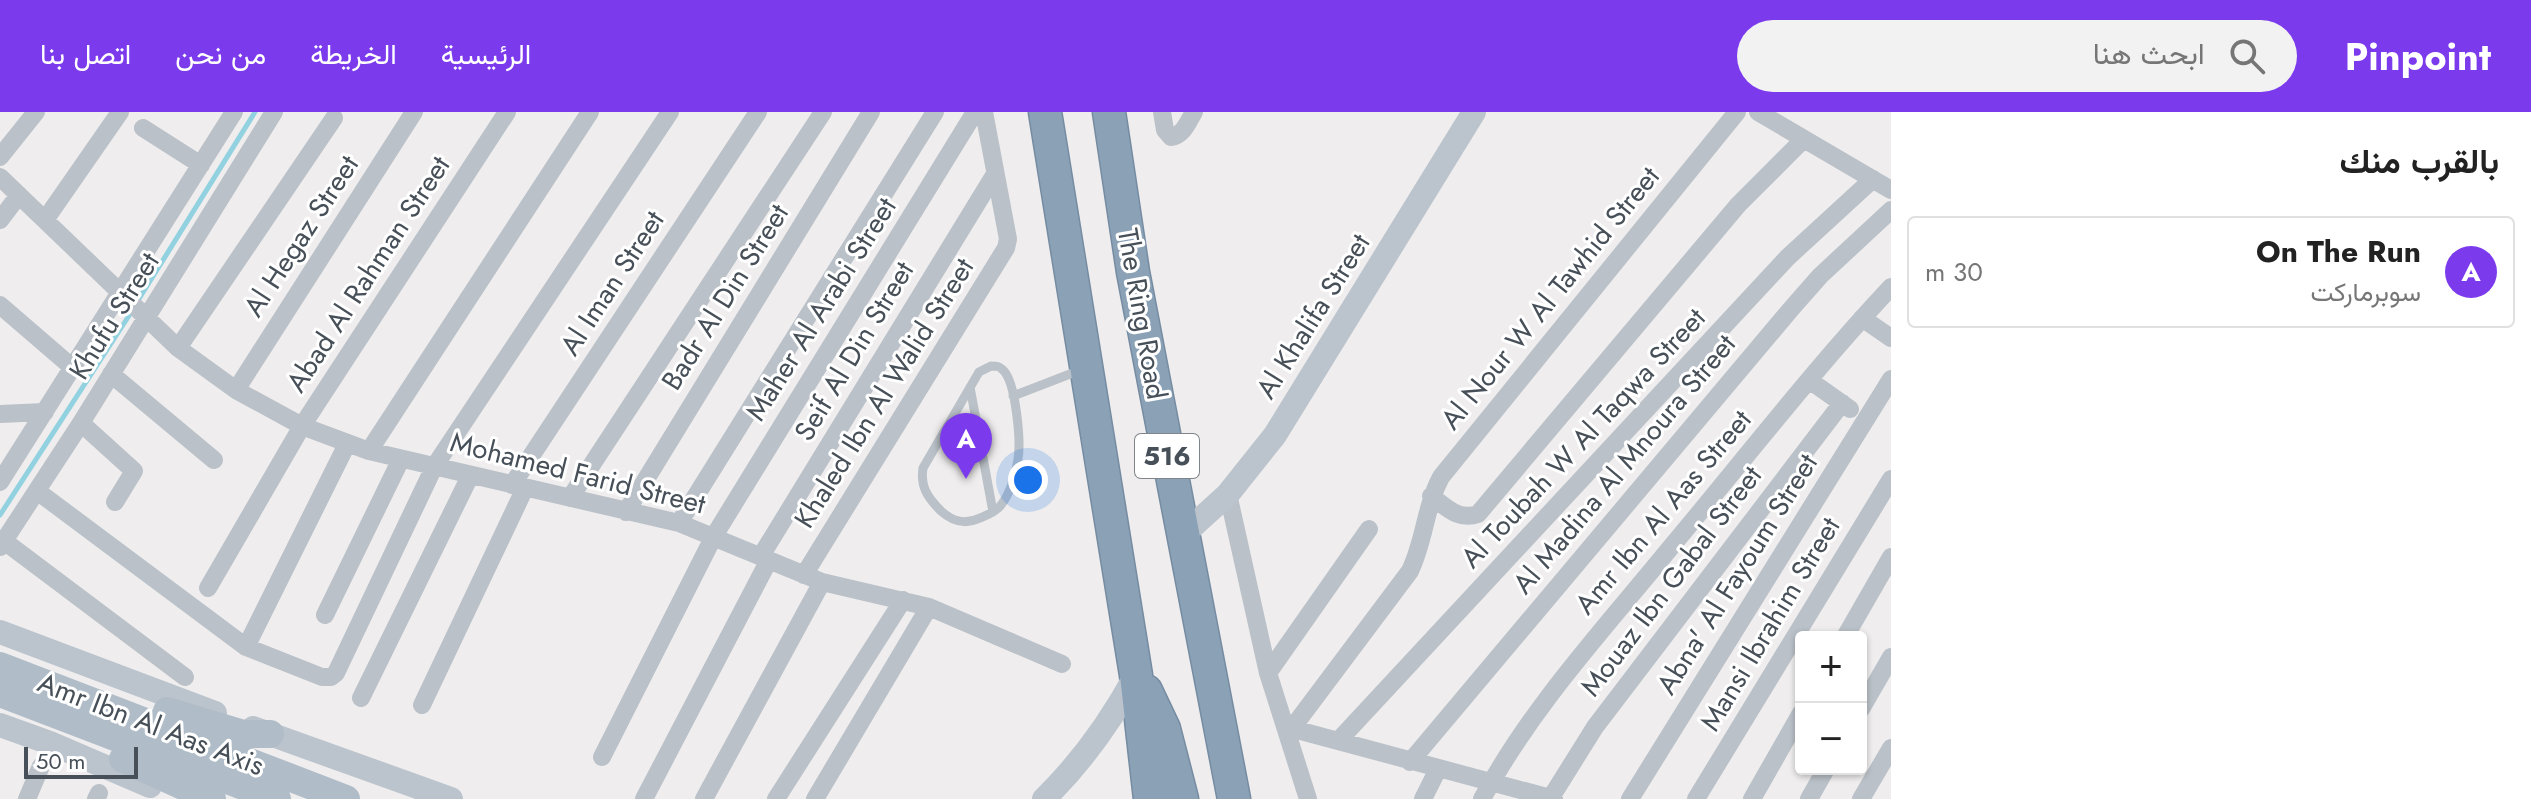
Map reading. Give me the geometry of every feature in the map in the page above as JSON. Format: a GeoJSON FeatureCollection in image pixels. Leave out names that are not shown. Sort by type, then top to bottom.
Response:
{"type":"FeatureCollection","features":[{"type":"Feature","properties":{"kind":"highway","name":"516"},"geometry":{"type":"LineString","coordinates":[[1045,112],[1136,675],[1150,799]]}},
{"type":"Feature","properties":{"kind":"highway","name":"The Ring Road"},"geometry":{"type":"LineString","coordinates":[[1109,112],[1133,272],[1234,799]]}},
{"type":"Feature","properties":{"kind":"highway","name":"516"},"geometry":{"type":"LineString","coordinates":[[1136,675],[1164,729],[1182,799]]}},
{"type":"Feature","properties":{"kind":"main road","name":"Amr Ibn Al Aas Axis"},"geometry":{"type":"LineString","coordinates":[[0,666],[21,692],[277,799]]}},
{"type":"Feature","properties":{"kind":"main road"},"geometry":{"type":"LineString","coordinates":[[212,799],[44,724],[21,692],[66,681],[243,734],[270,734]]}},
{"type":"Feature","properties":{"kind":"main road","name":"Amr Ibn Al Aas Axis"},"geometry":{"type":"LineString","coordinates":[[21,692],[346,799]]}},
{"type":"Feature","properties":{"kind":"street"},"geometry":{"type":"LineString","coordinates":[[0,157],[36,112]]}},
{"type":"Feature","properties":{"kind":"street"},"geometry":{"type":"LineString","coordinates":[[45,220],[120,112]]}},
{"type":"Feature","properties":{"kind":"street"},"geometry":{"type":"LineString","coordinates":[[0,482],[234,112]]}},
{"type":"Feature","properties":{"kind":"street","name":"Khufu Street"},"geometry":{"type":"LineString","coordinates":[[2,544],[274,112]]}},
{"type":"Feature","properties":{"kind":"street","name":"Al Hegaz Street"},"geometry":{"type":"LineString","coordinates":[[236,390],[414,112]]}},
{"type":"Feature","properties":{"kind":"street","name":"Abad Al Rahman Street"},"geometry":{"type":"LineString","coordinates":[[208,588],[302,426],[507,112]]}},
{"type":"Feature","properties":{"kind":"street"},"geometry":{"type":"LineString","coordinates":[[369,451],[590,112]]}},
{"type":"Feature","properties":{"kind":"street"},"geometry":{"type":"LineString","coordinates":[[37,491],[246,647],[322,677],[331,677],[336,673],[434,467],[670,112]]}},
{"type":"Feature","properties":{"kind":"street","name":"Al Iman Street"},"geometry":{"type":"LineString","coordinates":[[422,705],[519,486],[758,112]]}},
{"type":"Feature","properties":{"kind":"street"},"geometry":{"type":"LineString","coordinates":[[570,498],[823,112]]}},
{"type":"Feature","properties":{"kind":"street","name":"Badr Al Din Street"},"geometry":{"type":"LineString","coordinates":[[626,512],[871,112]]}},
{"type":"Feature","properties":{"kind":"street"},"geometry":{"type":"LineString","coordinates":[[679,523],[935,112]]}},
{"type":"Feature","properties":{"kind":"street","name":"Maher Al Arabi Street"},"geometry":{"type":"LineString","coordinates":[[602,757],[714,536],[975,112]]}},
{"type":"Feature","properties":{"kind":"street"},"geometry":{"type":"LineString","coordinates":[[984,112],[995,174]]}},
{"type":"Feature","properties":{"kind":"street"},"geometry":{"type":"LineString","coordinates":[[1162,112],[1165,130],[1174,137],[1180,135],[1194,112]]}},
{"type":"Feature","properties":{"kind":"street","name":"Al Khalifa Street"},"geometry":{"type":"LineString","coordinates":[[1182,536],[1228,494],[1275,435],[1474,112]]}},
{"type":"Feature","properties":{"kind":"street","name":"Al Nour W Al Tawhid Street"},"geometry":{"type":"LineString","coordinates":[[1289,727],[1410,571],[1420,551],[1431,496],[1441,477],[1737,112]]}},
{"type":"Feature","properties":{"kind":"street"},"geometry":{"type":"LineString","coordinates":[[1758,112],[1884,183]]}},
{"type":"Feature","properties":{"kind":"street"},"geometry":{"type":"LineString","coordinates":[[178,348],[334,118]]}},
{"type":"Feature","properties":{"kind":"street"},"geometry":{"type":"LineString","coordinates":[[143,128],[201,165]]}},
{"type":"Feature","properties":{"kind":"street"},"geometry":{"type":"LineString","coordinates":[[1431,496],[1459,516],[1478,514],[1738,205],[1804,139]]}},
{"type":"Feature","properties":{"kind":"street","name":"Khaled Ibn Al Walid Street"},"geometry":{"type":"LineString","coordinates":[[704,799],[813,578],[1004,253],[1008,239],[995,174]]}},
{"type":"Feature","properties":{"kind":"street","name":"Seif Al Din Street"},"geometry":{"type":"LineString","coordinates":[[644,799],[765,558],[995,174]]}},
{"type":"Feature","properties":{"kind":"street","name":"Mohamed Farid Street"},"geometry":{"type":"LineString","coordinates":[[0,177],[178,348],[236,390],[302,426],[369,451],[679,523],[813,578],[929,607],[1062,664]]}},
{"type":"Feature","properties":{"kind":"street","name":"Al Toubah W Al Taqwa Street"},"geometry":{"type":"LineString","coordinates":[[1339,740],[1787,258],[1884,183]]}},
{"type":"Feature","properties":{"kind":"street"},"geometry":{"type":"LineString","coordinates":[[0,220],[19,195]]}},
{"type":"Feature","properties":{"kind":"street","name":"Al Madina Al Mnoura Street"},"geometry":{"type":"LineString","coordinates":[[1410,762],[1791,309],[1820,276],[1891,210]]}},
{"type":"Feature","properties":{"kind":"street","name":"Amr Ibn Al Aas Street"},"geometry":{"type":"LineString","coordinates":[[1486,791],[1536,714],[1588,646],[1809,380],[1891,287]]}},
{"type":"Feature","properties":{"kind":"street"},"geometry":{"type":"LineString","coordinates":[[0,305],[73,368]]}},
{"type":"Feature","properties":{"kind":"street"},"geometry":{"type":"LineString","coordinates":[[1862,318],[1891,338]]}},
{"type":"Feature","properties":{"kind":"street"},"geometry":{"type":"LineString","coordinates":[[111,374],[214,460]]}},
{"type":"Feature","properties":{"kind":"street","name":"Abna' Al Fayoum Street"},"geometry":{"type":"LineString","coordinates":[[1630,799],[1891,379]]}},
{"type":"Feature","properties":{"kind":"street"},"geometry":{"type":"LineString","coordinates":[[1809,380],[1865,420]]}},
{"type":"Feature","properties":{"kind":"street","name":"Mouaz Ibn Gabal Street"},"geometry":{"type":"LineString","coordinates":[[1551,799],[1603,716],[1842,403]]}},
{"type":"Feature","properties":{"kind":"street"},"geometry":{"type":"LineString","coordinates":[[0,414],[45,412]]}},
{"type":"Feature","properties":{"kind":"street"},"geometry":{"type":"LineString","coordinates":[[81,423],[133,470],[134,474],[115,502]]}},
{"type":"Feature","properties":{"kind":"street"},"geometry":{"type":"LineString","coordinates":[[246,647],[347,444]]}},
{"type":"Feature","properties":{"kind":"street"},"geometry":{"type":"LineString","coordinates":[[325,615],[401,459]]}},
{"type":"Feature","properties":{"kind":"street"},"geometry":{"type":"LineString","coordinates":[[361,698],[470,476]]}},
{"type":"Feature","properties":{"kind":"street","name":"Mansi Ibrahim Street"},"geometry":{"type":"LineString","coordinates":[[1696,799],[1891,479]]}},
{"type":"Feature","properties":{"kind":"street"},"geometry":{"type":"LineString","coordinates":[[1228,494],[1268,673],[1289,727],[1308,799]]}},
{"type":"Feature","properties":{"kind":"street"},"geometry":{"type":"LineString","coordinates":[[1268,673],[1369,529]]}},
{"type":"Feature","properties":{"kind":"street"},"geometry":{"type":"LineString","coordinates":[[2,544],[185,677]]}},
{"type":"Feature","properties":{"kind":"street"},"geometry":{"type":"LineString","coordinates":[[1848,631],[1891,557]]}},
{"type":"Feature","properties":{"kind":"street"},"geometry":{"type":"LineString","coordinates":[[776,799],[903,600]]}},
{"type":"Feature","properties":{"kind":"street"},"geometry":{"type":"LineString","coordinates":[[815,799],[929,607]]}},
{"type":"Feature","properties":{"kind":"street"},"geometry":{"type":"LineString","coordinates":[[0,632],[451,799]]}},
{"type":"Feature","properties":{"kind":"street"},"geometry":{"type":"LineString","coordinates":[[1864,703],[1891,657]]}},
{"type":"Feature","properties":{"kind":"street"},"geometry":{"type":"LineString","coordinates":[[1044,799],[1090,748],[1136,675]]}},
{"type":"Feature","properties":{"kind":"street"},"geometry":{"type":"LineString","coordinates":[[1752,799],[1795,724]]}},
{"type":"Feature","properties":{"kind":"street"},"geometry":{"type":"LineString","coordinates":[[0,725],[180,799]]}},
{"type":"Feature","properties":{"kind":"street"},"geometry":{"type":"LineString","coordinates":[[1289,727],[1438,769],[1486,791],[1551,799]]}},
{"type":"Feature","properties":{"kind":"street"},"geometry":{"type":"LineString","coordinates":[[1861,799],[1891,748]]}},
{"type":"Feature","properties":{"kind":"street"},"geometry":{"type":"LineString","coordinates":[[27,799],[41,766]]}},
{"type":"Feature","properties":{"kind":"street"},"geometry":{"type":"LineString","coordinates":[[1423,799],[1438,769]]}},
{"type":"Feature","properties":{"kind":"street"},"geometry":{"type":"LineString","coordinates":[[1809,799],[1823,775]]}},
{"type":"Feature","properties":{"kind":"lane"},"geometry":{"type":"LineString","coordinates":[[984,367],[998,367],[1008,377],[1019,440],[1019,458],[1004,500],[993,512],[970,522],[954,520],[932,502],[922,483],[926,461],[970,387],[984,367]]}},
{"type":"Feature","properties":{"kind":"lane"},"geometry":{"type":"LineString","coordinates":[[1013,396],[1086,368]]}},
{"type":"Feature","properties":{"kind":"lane"},"geometry":{"type":"LineString","coordinates":[[970,387],[993,512]]}},
{"type":"Feature","properties":{"kind":"waterway"},"geometry":{"type":"LineString","coordinates":[[137,302],[255,112]]}},
{"type":"Feature","properties":{"kind":"waterway"},"geometry":{"type":"LineString","coordinates":[[0,515],[132,311]]}},
{"type":"Feature","properties":{"kind":"place","name":"On The Run"},"geometry":{"type":"Point","coordinates":[966,479]}}]}
